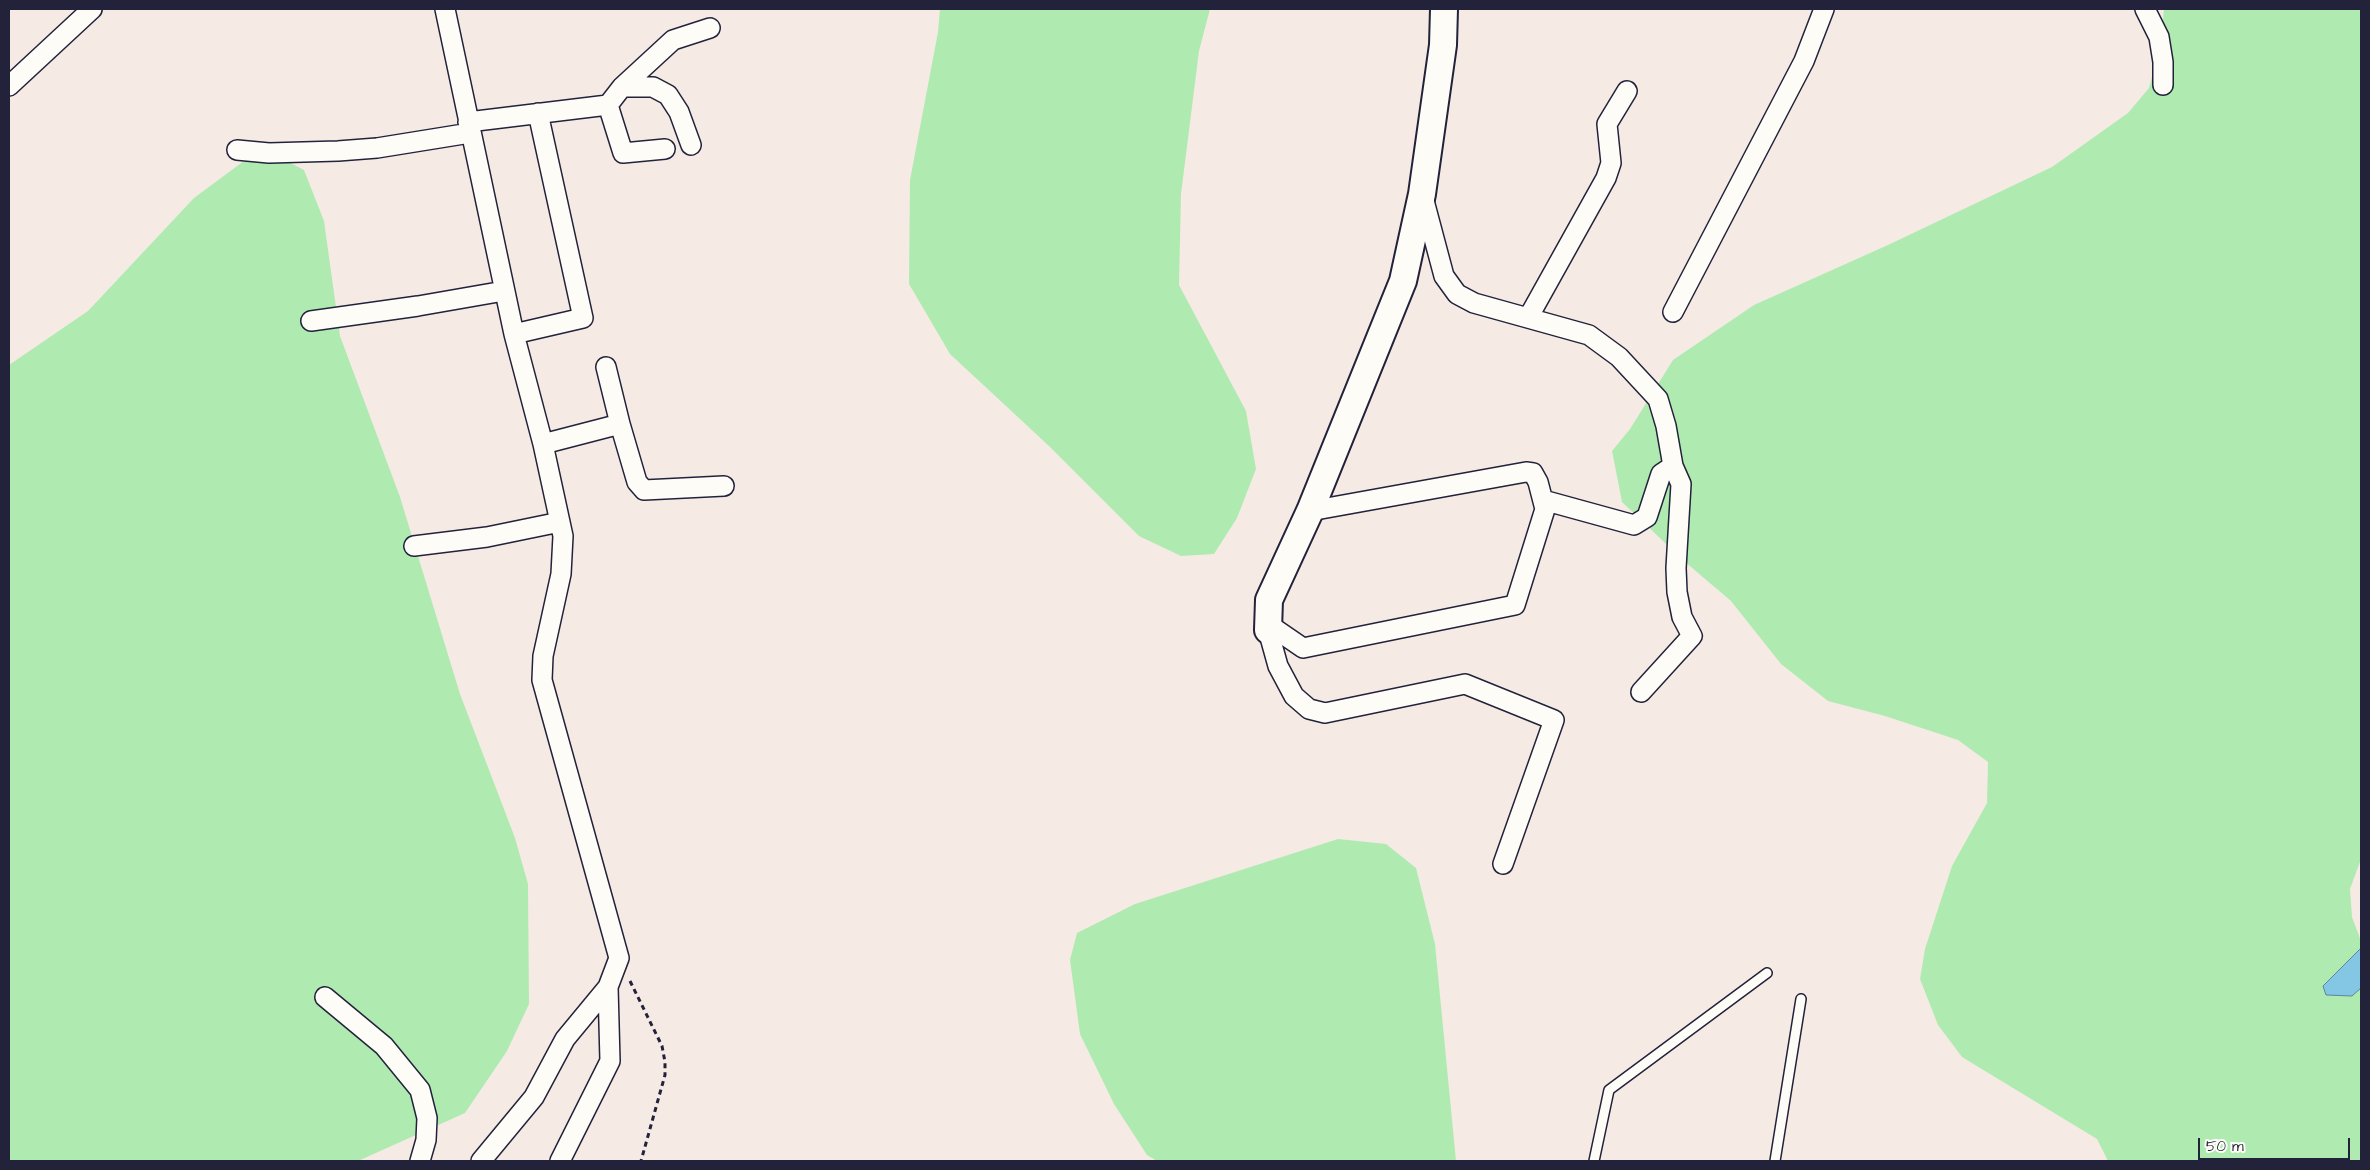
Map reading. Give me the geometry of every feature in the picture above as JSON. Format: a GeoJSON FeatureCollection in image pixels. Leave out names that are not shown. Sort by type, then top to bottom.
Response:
{"type":"FeatureCollection","features":[{"type":"Feature","properties":{"kind":"street"},"geometry":{"type":"LineString","coordinates":[[9,86],[92,9]]}},
{"type":"Feature","properties":{"kind":"street"},"geometry":{"type":"LineString","coordinates":[[446,9],[504,291],[543,444],[563,536],[561,574],[543,656],[542,680],[619,958],[608,987],[566,1040],[534,1097],[481,1161]]}},
{"type":"Feature","properties":{"kind":"street"},"geometry":{"type":"LineString","coordinates":[[1444,9],[1443,45],[1422,194],[1403,281],[1310,511],[1269,600],[1268,627],[1278,666],[1294,696],[1309,709],[1325,712],[1465,684],[1554,720],[1503,864]]}},
{"type":"Feature","properties":{"kind":"street"},"geometry":{"type":"LineString","coordinates":[[1674,312],[1804,61],[1824,9]]}},
{"type":"Feature","properties":{"kind":"street"},"geometry":{"type":"LineString","coordinates":[[2145,9],[2159,37],[2163,62],[2163,85]]}},
{"type":"Feature","properties":{"kind":"street"},"geometry":{"type":"LineString","coordinates":[[237,150],[270,153],[377,148],[538,113],[608,104],[622,87],[673,40],[710,28]]}},
{"type":"Feature","properties":{"kind":"street"},"geometry":{"type":"LineString","coordinates":[[622,87],[653,87],[668,96],[679,112],[691,145]]}},
{"type":"Feature","properties":{"kind":"street"},"geometry":{"type":"LineString","coordinates":[[1528,318],[1606,178],[1611,163],[1607,124],[1627,92]]}},
{"type":"Feature","properties":{"kind":"street"},"geometry":{"type":"LineString","coordinates":[[608,104],[624,153],[665,149]]}},
{"type":"Feature","properties":{"kind":"street"},"geometry":{"type":"LineString","coordinates":[[514,334],[583,318],[538,113]]}},
{"type":"Feature","properties":{"kind":"street"},"geometry":{"type":"LineString","coordinates":[[1422,194],[1444,276],[1457,294],[1474,303],[1589,335],[1619,357],[1658,399],[1666,426],[1674,466],[1681,484],[1676,592],[1682,617],[1692,636],[1641,692]]}},
{"type":"Feature","properties":{"kind":"street"},"geometry":{"type":"LineString","coordinates":[[311,321],[418,306],[504,291]]}},
{"type":"Feature","properties":{"kind":"street"},"geometry":{"type":"LineString","coordinates":[[606,367],[637,482],[644,490],[724,486]]}},
{"type":"Feature","properties":{"kind":"street"},"geometry":{"type":"LineString","coordinates":[[543,444],[620,424]]}},
{"type":"Feature","properties":{"kind":"street"},"geometry":{"type":"LineString","coordinates":[[1543,500],[1634,525],[1647,517],[1661,474],[1674,466]]}},
{"type":"Feature","properties":{"kind":"street"},"geometry":{"type":"LineString","coordinates":[[1268,627],[1302,648],[1516,605],[1545,509],[1538,482],[1533,473],[1526,472],[1310,511]]}},
{"type":"Feature","properties":{"kind":"street"},"geometry":{"type":"LineString","coordinates":[[414,546],[488,537],[560,522]]}},
{"type":"Feature","properties":{"kind":"street"},"geometry":{"type":"LineString","coordinates":[[560,1161],[610,1061],[608,987]]}},
{"type":"Feature","properties":{"kind":"street"},"geometry":{"type":"LineString","coordinates":[[325,997],[384,1046],[420,1090],[427,1118],[426,1140],[420,1161]]}},
{"type":"Feature","properties":{"kind":"lane"},"geometry":{"type":"LineString","coordinates":[[1594,1161],[1609,1090],[1767,973]]}},
{"type":"Feature","properties":{"kind":"lane"},"geometry":{"type":"LineString","coordinates":[[1775,1161],[1801,999]]}},
{"type":"Feature","properties":{"kind":"path"},"geometry":{"type":"LineString","coordinates":[[619,958],[662,1046],[665,1062],[665,1075],[641,1161]]}},
{"type":"Feature","properties":{"kind":"green space"},"geometry":{"type":"Polygon","coordinates":[[[940,9],[1210,9],[1199,51],[1181,194],[1179,285],[1246,411],[1256,469],[1237,518],[1214,554],[1181,556],[1139,536],[1049,446],[950,354],[909,284],[910,180],[938,32],[940,9]]]}},
{"type":"Feature","properties":{"kind":"green space"},"geometry":{"type":"Polygon","coordinates":[[[2164,9],[2361,9],[2361,859],[2350,889],[2352,917],[2361,941],[2361,1161],[2108,1161],[2097,1139],[1962,1057],[1938,1025],[1920,979],[1925,949],[1952,866],[1987,803],[1988,762],[1958,740],[1885,716],[1828,701],[1781,664],[1731,601],[1684,561],[1622,502],[1612,451],[1630,429],[1673,360],[1754,305],[1888,245],[2052,167],[2128,113],[2149,88],[2161,42],[2164,9]]]}},
{"type":"Feature","properties":{"kind":"green space"},"geometry":{"type":"Polygon","coordinates":[[[252,155],[277,156],[304,170],[324,221],[340,336],[400,497],[460,694],[515,838],[528,884],[529,1004],[507,1051],[465,1113],[358,1161],[9,1161],[9,365],[88,311],[194,198],[252,155]]]}},
{"type":"Feature","properties":{"kind":"green space"},"geometry":{"type":"Polygon","coordinates":[[[1338,839],[1386,844],[1416,868],[1435,944],[1456,1161],[1157,1161],[1147,1155],[1114,1104],[1080,1034],[1070,960],[1077,933],[1135,904],[1338,839]]]}},
{"type":"Feature","properties":{"kind":"water"},"geometry":{"type":"Polygon","coordinates":[[[2361,948],[2361,988],[2352,996],[2326,995],[2323,986],[2361,948]]]}}]}
